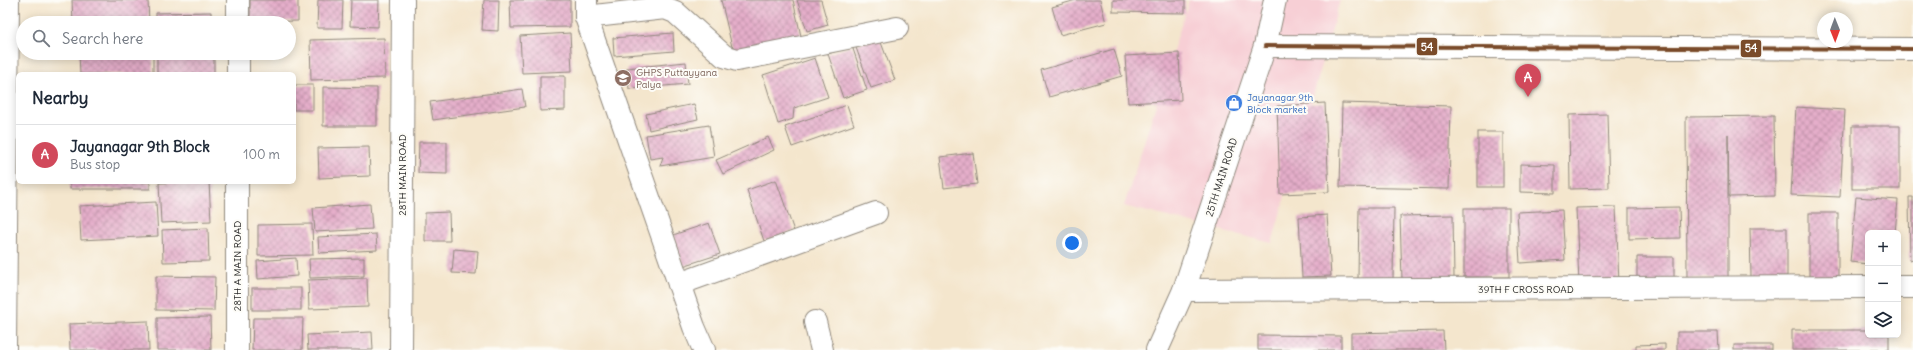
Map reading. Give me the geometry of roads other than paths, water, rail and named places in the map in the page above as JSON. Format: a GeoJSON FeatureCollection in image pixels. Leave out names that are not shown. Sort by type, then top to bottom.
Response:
{"type":"FeatureCollection","features":[{"type":"Feature","properties":{"kind":"street"},"geometry":{"type":"LineString","coordinates":[[5,350],[8,0]]}},
{"type":"Feature","properties":{"kind":"street"},"geometry":{"type":"LineString","coordinates":[[238,0],[238,16]]}},
{"type":"Feature","properties":{"kind":"street","name":"28TH MAIN ROAD"},"geometry":{"type":"LineString","coordinates":[[401,350],[403,0]]}},
{"type":"Feature","properties":{"kind":"street","name":"25TH MAIN ROAD"},"geometry":{"type":"LineString","coordinates":[[1157,350],[1184,290],[1265,46],[1275,0]]}},
{"type":"Feature","properties":{"kind":"street"},"geometry":{"type":"LineString","coordinates":[[704,350],[679,284],[586,8],[665,8],[675,12],[724,56],[737,60],[897,28]]}},
{"type":"Feature","properties":{"kind":"street"},"geometry":{"type":"LineString","coordinates":[[1265,46],[1913,49]]}},
{"type":"Feature","properties":{"kind":"street"},"geometry":{"type":"LineString","coordinates":[[238,60],[238,72]]}},
{"type":"Feature","properties":{"kind":"street","name":"28TH A MAIN ROAD"},"geometry":{"type":"LineString","coordinates":[[236,350],[237,184]]}},
{"type":"Feature","properties":{"kind":"street"},"geometry":{"type":"LineString","coordinates":[[679,284],[876,213]]}},
{"type":"Feature","properties":{"kind":"street","name":"39TH F CROSS ROAD"},"geometry":{"type":"LineString","coordinates":[[1184,290],[1865,287]]}},
{"type":"Feature","properties":{"kind":"street"},"geometry":{"type":"LineString","coordinates":[[1901,287],[1913,287]]}},
{"type":"Feature","properties":{"kind":"street"},"geometry":{"type":"LineString","coordinates":[[815,322],[822,350]]}},
{"type":"Feature","properties":{"kind":"place","name":"GHPS Puttayyana Palya"},"geometry":{"type":"Point","coordinates":[623,78]}},
{"type":"Feature","properties":{"kind":"place","name":"Jayanagar 9th Block"},"geometry":{"type":"Point","coordinates":[1528,97]}},
{"type":"Feature","properties":{"kind":"place","name":"Jayanagar 9th Block market"},"geometry":{"type":"Point","coordinates":[1234,103]}}]}
